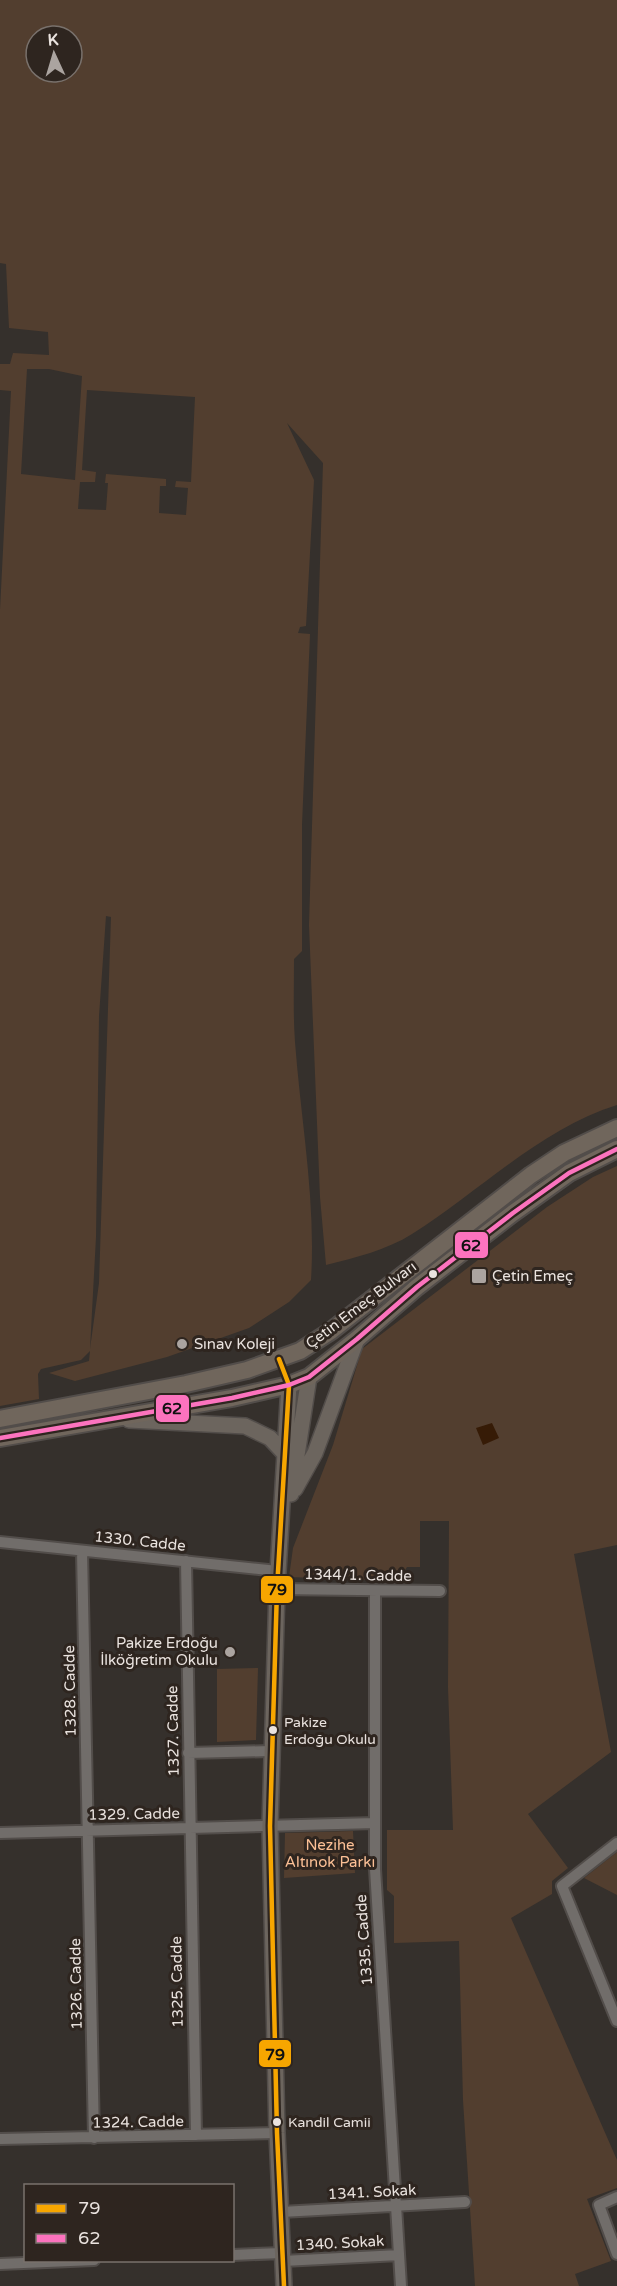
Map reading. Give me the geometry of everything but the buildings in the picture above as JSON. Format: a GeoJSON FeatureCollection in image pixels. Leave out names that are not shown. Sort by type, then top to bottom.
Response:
{"type":"FeatureCollection","features":[{"type":"Feature","properties":{"kind":"main road","name":"Çetin Emeç Bulvarı"},"geometry":{"type":"LineString","coordinates":[[0,1419],[186,1384],[279,1359],[300,1351],[331,1331],[531,1175],[564,1153],[617,1128]]}},
{"type":"Feature","properties":{"kind":"main road","name":"Çetin Emeç Bulvarı"},"geometry":{"type":"LineString","coordinates":[[0,1438],[289,1385],[309,1377],[417,1287],[513,1213],[568,1173],[617,1149]]}},
{"type":"Feature","properties":{"kind":"main road"},"geometry":{"type":"LineString","coordinates":[[290,1497],[315,1453],[357,1339]]}},
{"type":"Feature","properties":{"kind":"main road"},"geometry":{"type":"LineString","coordinates":[[278,1570],[309,1377],[300,1351]]}},
{"type":"Feature","properties":{"kind":"main road"},"geometry":{"type":"LineString","coordinates":[[279,1359],[289,1385],[270,1750],[270,1826],[277,2133],[284,2286]]}},
{"type":"Feature","properties":{"kind":"main road"},"geometry":{"type":"LineString","coordinates":[[105,1419],[245,1426],[270,1438],[284,1453]]}},
{"type":"Feature","properties":{"kind":"street","name":"1330. Cadde"},"geometry":{"type":"LineString","coordinates":[[0,1542],[278,1570]]}},
{"type":"Feature","properties":{"kind":"street","name":"1328. Cadde"},"geometry":{"type":"LineString","coordinates":[[82,1551],[88,1831]]}},
{"type":"Feature","properties":{"kind":"street","name":"1327. Cadde"},"geometry":{"type":"LineString","coordinates":[[186,1561],[189,1828]]}},
{"type":"Feature","properties":{"kind":"street","name":"1344/1. Cadde"},"geometry":{"type":"LineString","coordinates":[[277,1589],[440,1592]]}},
{"type":"Feature","properties":{"kind":"street","name":"1335. Cadde"},"geometry":{"type":"LineString","coordinates":[[375,1591],[376,1891],[401,2286]]}},
{"type":"Feature","properties":{"kind":"street"},"geometry":{"type":"LineString","coordinates":[[188,1754],[270,1750]]}},
{"type":"Feature","properties":{"kind":"street","name":"1329. Cadde"},"geometry":{"type":"LineString","coordinates":[[0,1833],[375,1823]]}},
{"type":"Feature","properties":{"kind":"street","name":"1325. Cadde"},"geometry":{"type":"LineString","coordinates":[[189,1828],[196,2135]]}},
{"type":"Feature","properties":{"kind":"street","name":"1326. Cadde"},"geometry":{"type":"LineString","coordinates":[[88,1831],[94,2138]]}},
{"type":"Feature","properties":{"kind":"street"},"geometry":{"type":"LineString","coordinates":[[617,1844],[562,1886],[617,2021]]}},
{"type":"Feature","properties":{"kind":"street","name":"1324. Cadde"},"geometry":{"type":"LineString","coordinates":[[0,2139],[277,2133]]}},
{"type":"Feature","properties":{"kind":"street"},"geometry":{"type":"LineString","coordinates":[[617,2198],[599,2205],[617,2254]]}},
{"type":"Feature","properties":{"kind":"street","name":"1341. Sokak"},"geometry":{"type":"LineString","coordinates":[[280,2212],[465,2202]]}},
{"type":"Feature","properties":{"kind":"street","name":"1340. Sokak"},"geometry":{"type":"LineString","coordinates":[[234,2255],[282,2257],[399,2255]]}},
{"type":"Feature","properties":{"kind":"street"},"geometry":{"type":"LineString","coordinates":[[0,2264],[47,2262]]}},
{"type":"Feature","properties":{"kind":"green space"},"geometry":{"type":"Polygon","coordinates":[[[0,0],[617,0],[617,1105],[562,1129],[536,1145],[402,1240],[370,1253],[326,1265],[320,1197],[309,925],[323,463],[287,423],[314,480],[306,626],[300,627],[298,633],[310,634],[302,825],[302,951],[294,959],[295,1042],[310,1191],[311,1280],[289,1302],[249,1328],[167,1357],[75,1381],[49,1373],[89,1361],[90,1351],[81,1360],[41,1369],[38,1374],[39,1399],[0,1406],[0,610],[11,391],[0,390],[0,364],[10,364],[13,353],[49,355],[48,332],[9,328],[6,264],[0,263],[0,0]],[[27,369],[21,474],[75,480],[82,376],[49,369],[27,369]],[[87,390],[82,470],[96,472],[95,482],[80,482],[78,509],[106,510],[108,483],[105,483],[106,474],[166,479],[166,486],[160,486],[159,513],[186,515],[188,488],[175,487],[176,481],[191,482],[195,397],[87,390]],[[106,916],[99,1016],[96,1237],[90,1349],[99,1283],[111,917],[106,916]]]}},
{"type":"Feature","properties":{"kind":"green space"},"geometry":{"type":"Polygon","coordinates":[[[617,1166],[617,1545],[574,1554],[611,1752],[528,1814],[568,1868],[552,1881],[552,1894],[511,1918],[617,2160],[617,2188],[587,2199],[611,2261],[575,2274],[579,2286],[475,2286],[463,2100],[459,1941],[394,1943],[394,1896],[387,1890],[387,1830],[453,1830],[448,1687],[449,1521],[420,1521],[420,1567],[407,1567],[398,1581],[289,1577],[293,1548],[333,1445],[362,1349],[547,1207],[593,1177],[617,1166]]]}},
{"type":"Feature","properties":{"kind":"green space"},"geometry":{"type":"Polygon","coordinates":[[[258,1668],[256,1740],[217,1742],[217,1669],[258,1668]]]}},
{"type":"Feature","properties":{"kind":"green space","name":"Nezihe Altınok Parkı"},"geometry":{"type":"Polygon","coordinates":[[[353,1831],[355,1873],[284,1878],[285,1833],[353,1831]]]}},
{"type":"Feature","properties":{"kind":"green space"},"geometry":{"type":"Polygon","coordinates":[[[617,1852],[617,1895],[584,1878],[617,1852]]]}},
{"type":"Feature","properties":{"kind":"shaded area"},"geometry":{"type":"Polygon","coordinates":[[[492,1423],[499,1438],[483,1445],[476,1428],[492,1423]]]}},
{"type":"Feature","properties":{"kind":"transit line","name":"62"},"geometry":{"type":"LineString","coordinates":[[0,1438],[232,1398],[289,1385],[309,1377],[417,1287],[513,1213],[569,1173],[617,1149]]}},
{"type":"Feature","properties":{"kind":"transit line","name":"79"},"geometry":{"type":"LineString","coordinates":[[279,1359],[289,1385],[277,1589],[270,1826],[277,2133],[284,2286]]}},
{"type":"Feature","properties":{"kind":"place","name":"Çetin Emeç"},"geometry":{"type":"Point","coordinates":[479,1276]}},
{"type":"Feature","properties":{"kind":"place","name":"Sınav Koleji"},"geometry":{"type":"Point","coordinates":[182,1344]}},
{"type":"Feature","properties":{"kind":"place","name":"Pakize Erdoğu İlköğretim Okulu"},"geometry":{"type":"Point","coordinates":[230,1652]}},
{"type":"Feature","properties":{"kind":"place","name":"Pakize Erdoğu Okulu"},"geometry":{"type":"Point","coordinates":[273,1730]}},
{"type":"Feature","properties":{"kind":"place","name":"Kandil Camii"},"geometry":{"type":"Point","coordinates":[277,2122]}}]}
